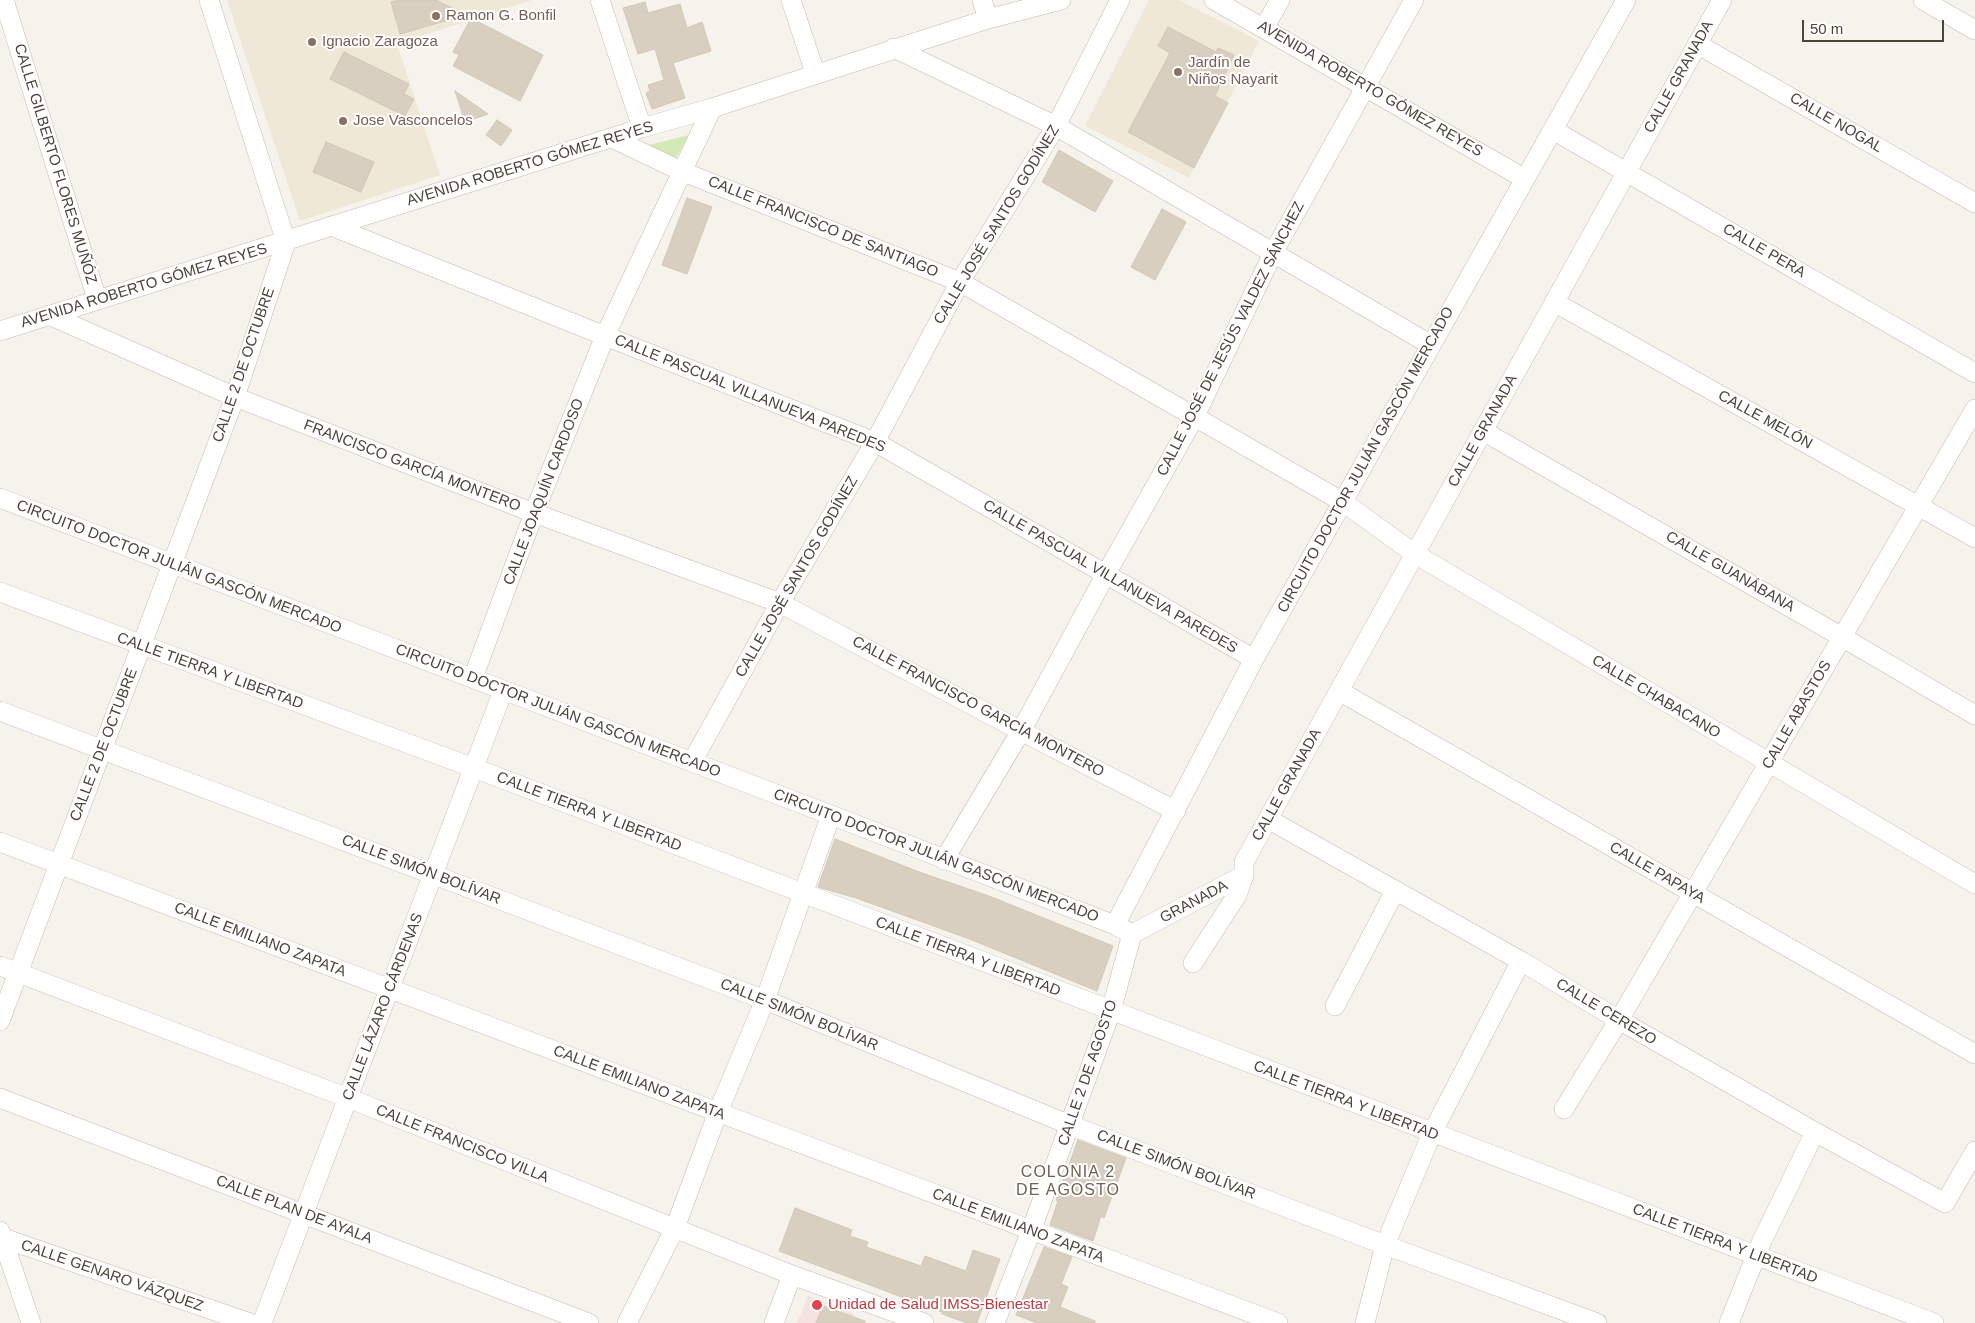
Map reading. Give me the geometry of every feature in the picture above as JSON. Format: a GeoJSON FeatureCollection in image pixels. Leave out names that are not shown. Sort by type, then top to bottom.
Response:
{"type":"FeatureCollection","features":[{"type":"Feature","properties":{"kind":"street","name":"CALLE GILBERTO FLORES MUÑÓZ"},"geometry":{"type":"LineString","coordinates":[[4,0],[97,299]]}},
{"type":"Feature","properties":{"kind":"street"},"geometry":{"type":"LineString","coordinates":[[209,0],[286,242]]}},
{"type":"Feature","properties":{"kind":"street"},"geometry":{"type":"LineString","coordinates":[[600,0],[642,128]]}},
{"type":"Feature","properties":{"kind":"street"},"geometry":{"type":"LineString","coordinates":[[791,0],[814,73]]}},
{"type":"Feature","properties":{"kind":"street"},"geometry":{"type":"LineString","coordinates":[[982,0],[988,19]]}},
{"type":"Feature","properties":{"kind":"street","name":"AVENIDA ROBERTO GÓMEZ REYES"},"geometry":{"type":"LineString","coordinates":[[0,331],[642,128],[712,108],[894,48],[988,19],[1061,0]]}},
{"type":"Feature","properties":{"kind":"street","name":"CALLE JOSÉ SANTOS GODÍNEZ"},"geometry":{"type":"LineString","coordinates":[[692,762],[780,603],[875,442],[960,282],[1056,126],[1120,0]]}},
{"type":"Feature","properties":{"kind":"street","name":"AVENIDA ROBERTO GÓMEZ REYES"},"geometry":{"type":"LineString","coordinates":[[1214,0],[1525,179]]}},
{"type":"Feature","properties":{"kind":"street"},"geometry":{"type":"LineString","coordinates":[[1264,28],[1280,0]]}},
{"type":"Feature","properties":{"kind":"street","name":"CALLE JOSÉ DE JESÚS VALDEZ SÁNCHEZ"},"geometry":{"type":"LineString","coordinates":[[944,860],[1021,732],[1106,574],[1195,416],[1273,253],[1414,0]]}},
{"type":"Feature","properties":{"kind":"street","name":"CIRCUITO DOCTOR JULIÁN GASCÓN MERCADO"},"geometry":{"type":"LineString","coordinates":[[1115,926],[1254,659],[1626,0]]}},
{"type":"Feature","properties":{"kind":"street","name":"CALLE GRANADA"},"geometry":{"type":"LineString","coordinates":[[1193,963],[1237,895],[1244,869],[1268,819],[1722,0]]}},
{"type":"Feature","properties":{"kind":"street"},"geometry":{"type":"LineString","coordinates":[[1923,0],[1975,30]]}},
{"type":"Feature","properties":{"kind":"street","name":"CALLE NOGAL"},"geometry":{"type":"LineString","coordinates":[[1697,44],[1975,203]]}},
{"type":"Feature","properties":{"kind":"street"},"geometry":{"type":"LineString","coordinates":[[894,48],[1056,126],[1431,345]]}},
{"type":"Feature","properties":{"kind":"street","name":"CALLE JOAQUÍN CARDOSO"},"geometry":{"type":"LineString","coordinates":[[472,678],[534,513],[605,336],[712,108]]}},
{"type":"Feature","properties":{"kind":"street","name":"CALLE PERA"},"geometry":{"type":"LineString","coordinates":[[1553,130],[1975,373]]}},
{"type":"Feature","properties":{"kind":"street","name":"CALLE FRANCISCO DE SANTIAGO"},"geometry":{"type":"LineString","coordinates":[[612,138],[681,171],[960,282],[1343,502]]}},
{"type":"Feature","properties":{"kind":"street","name":"CALLE PASCUAL VILLANUEVA PAREDES"},"geometry":{"type":"LineString","coordinates":[[331,226],[875,442],[1254,659]]}},
{"type":"Feature","properties":{"kind":"street","name":"CALLE 2 DE OCTUBRE"},"geometry":{"type":"LineString","coordinates":[[0,1021],[235,397],[286,242]]}},
{"type":"Feature","properties":{"kind":"street","name":"CALLE MELÓN"},"geometry":{"type":"LineString","coordinates":[[1554,302],[1975,538]]}},
{"type":"Feature","properties":{"kind":"street","name":"FRANCISCO GARCÍA MONTERO"},"geometry":{"type":"LineString","coordinates":[[49,315],[235,397],[534,513],[780,603]]}},
{"type":"Feature","properties":{"kind":"street","name":"CALLE ABASTOS"},"geometry":{"type":"LineString","coordinates":[[1564,1109],[1619,1020],[1975,409]]}},
{"type":"Feature","properties":{"kind":"street","name":"CALLE GUANÁBANA"},"geometry":{"type":"LineString","coordinates":[[1483,431],[1842,637],[1975,716]]}},
{"type":"Feature","properties":{"kind":"street","name":"CIRCUITO DOCTOR JULIÁN GASCÓN MERCADO"},"geometry":{"type":"LineString","coordinates":[[0,498],[831,815],[1132,934]]}},
{"type":"Feature","properties":{"kind":"street","name":"CALLE CHABACANO"},"geometry":{"type":"LineString","coordinates":[[1343,502],[1415,554],[1768,764],[1975,884]]}},
{"type":"Feature","properties":{"kind":"street","name":"CALLE TIERRA Y LIBERTAD"},"geometry":{"type":"LineString","coordinates":[[0,592],[474,768],[1934,1323]]}},
{"type":"Feature","properties":{"kind":"street","name":"CALLE FRANCISCO GARCÍA MONTERO"},"geometry":{"type":"LineString","coordinates":[[780,603],[1021,732],[1176,811]]}},
{"type":"Feature","properties":{"kind":"street","name":"CALLE LÁZARO CÁRDENAS"},"geometry":{"type":"LineString","coordinates":[[262,1323],[504,691]]}},
{"type":"Feature","properties":{"kind":"street","name":"CALLE PAPAYA"},"geometry":{"type":"LineString","coordinates":[[1339,691],[1975,1054]]}},
{"type":"Feature","properties":{"kind":"street","name":"CALLE SIMÓN BOLÍVAR"},"geometry":{"type":"LineString","coordinates":[[0,710],[765,1000],[1070,1124],[1385,1245],[1597,1323]]}},
{"type":"Feature","properties":{"kind":"street"},"geometry":{"type":"LineString","coordinates":[[627,1323],[675,1228],[718,1112],[765,1000],[831,815]]}},
{"type":"Feature","properties":{"kind":"street","name":"CALLE CEREZO"},"geometry":{"type":"LineString","coordinates":[[1268,819],[1521,961],[1619,1020],[1815,1132],[1945,1203],[1975,1151]]}},
{"type":"Feature","properties":{"kind":"street","name":"CALLE EMILIANO ZAPATA"},"geometry":{"type":"LineString","coordinates":[[0,842],[1278,1323]]}},
{"type":"Feature","properties":{"kind":"street","name":"GRANADA"},"geometry":{"type":"LineString","coordinates":[[1132,934],[1244,869]]}},
{"type":"Feature","properties":{"kind":"street"},"geometry":{"type":"LineString","coordinates":[[1335,1006],[1395,891]]}},
{"type":"Feature","properties":{"kind":"street","name":"CALLE 2 DE AGOSTO"},"geometry":{"type":"LineString","coordinates":[[996,1323],[1111,1011],[1132,934]]}},
{"type":"Feature","properties":{"kind":"street"},"geometry":{"type":"LineString","coordinates":[[1365,1323],[1385,1245],[1432,1133],[1521,961]]}},
{"type":"Feature","properties":{"kind":"street","name":"CALLE FRANCISCO VILLA"},"geometry":{"type":"LineString","coordinates":[[0,966],[348,1098],[792,1276],[924,1323]]}},
{"type":"Feature","properties":{"kind":"street","name":"CALLE PLAN DE AYALA"},"geometry":{"type":"LineString","coordinates":[[0,1098],[588,1323]]}},
{"type":"Feature","properties":{"kind":"street"},"geometry":{"type":"LineString","coordinates":[[1729,1323],[1756,1256],[1815,1132]]}},
{"type":"Feature","properties":{"kind":"street"},"geometry":{"type":"LineString","coordinates":[[1,1234],[31,1323]]}},
{"type":"Feature","properties":{"kind":"street","name":"CALLE GENARO VÁZQUEZ"},"geometry":{"type":"LineString","coordinates":[[1,1234],[250,1323]]}},
{"type":"Feature","properties":{"kind":"street"},"geometry":{"type":"LineString","coordinates":[[774,1323],[792,1276]]}},
{"type":"Feature","properties":{"kind":"shaded area"},"geometry":{"type":"Polygon","coordinates":[[[227,0],[532,0],[397,44],[440,175],[300,221],[227,0]]]}},
{"type":"Feature","properties":{"kind":"shaded area","name":"Jardín de Niños Nayarit"},"geometry":{"type":"Polygon","coordinates":[[[1149,0],[1179,0],[1259,41],[1189,178],[1085,126],[1149,0]]]}},
{"type":"Feature","properties":{"kind":"shaded area","name":"Unidad de Salud IMSS-Bienestar"},"geometry":{"type":"Polygon","coordinates":[[[808,1296],[854,1314],[851,1323],[797,1323],[808,1296]]]}},
{"type":"Feature","properties":{"kind":"green space"},"geometry":{"type":"Polygon","coordinates":[[[689,135],[676,158],[649,145],[689,135]]]}},
{"type":"Feature","properties":{"kind":"building"},"geometry":{"type":"Polygon","coordinates":[[[399,0],[436,0],[466,15],[400,34],[391,2],[399,0]]]}},
{"type":"Feature","properties":{"kind":"building"},"geometry":{"type":"Polygon","coordinates":[[[645,2],[648,13],[680,4],[687,28],[702,22],[711,51],[673,63],[685,98],[652,109],[646,93],[650,91],[648,85],[664,80],[655,49],[638,54],[623,8],[645,2]]]}},
{"type":"Feature","properties":{"kind":"building"},"geometry":{"type":"Polygon","coordinates":[[[471,18],[543,55],[520,101],[453,66],[459,55],[453,52],[471,18]]]}},
{"type":"Feature","properties":{"kind":"building"},"geometry":{"type":"Polygon","coordinates":[[[1168,27],[1216,52],[1218,48],[1234,55],[1215,96],[1228,103],[1194,168],[1128,132],[1170,53],[1158,46],[1168,27]]]}},
{"type":"Feature","properties":{"kind":"building"},"geometry":{"type":"Polygon","coordinates":[[[344,52],[409,84],[404,94],[414,99],[405,116],[330,79],[344,52]]]}},
{"type":"Feature","properties":{"kind":"building"},"geometry":{"type":"Polygon","coordinates":[[[455,91],[488,114],[465,122],[455,91]]]}},
{"type":"Feature","properties":{"kind":"building"},"geometry":{"type":"Polygon","coordinates":[[[497,120],[512,130],[501,146],[486,135],[497,120]]]}},
{"type":"Feature","properties":{"kind":"building"},"geometry":{"type":"Polygon","coordinates":[[[326,142],[374,162],[361,192],[313,172],[326,142]]]}},
{"type":"Feature","properties":{"kind":"building"},"geometry":{"type":"Polygon","coordinates":[[[1059,150],[1113,181],[1095,212],[1042,182],[1059,150]]]}},
{"type":"Feature","properties":{"kind":"building"},"geometry":{"type":"Polygon","coordinates":[[[687,198],[712,207],[687,274],[662,265],[687,198]]]}},
{"type":"Feature","properties":{"kind":"building"},"geometry":{"type":"Polygon","coordinates":[[[1162,209],[1186,222],[1155,280],[1131,267],[1162,209]]]}},
{"type":"Feature","properties":{"kind":"building"},"geometry":{"type":"Polygon","coordinates":[[[835,839],[922,873],[989,896],[1113,946],[1097,991],[967,938],[856,898],[818,887],[835,839]]]}},
{"type":"Feature","properties":{"kind":"building"},"geometry":{"type":"Polygon","coordinates":[[[1078,1140],[1126,1158],[1104,1218],[1101,1216],[1093,1241],[1050,1225],[1058,1201],[1056,1200],[1078,1140]]]}},
{"type":"Feature","properties":{"kind":"building"},"geometry":{"type":"Polygon","coordinates":[[[795,1208],[852,1230],[850,1236],[868,1242],[866,1247],[921,1266],[925,1256],[966,1271],[973,1250],[1000,1259],[977,1323],[967,1323],[942,1314],[942,1312],[779,1251],[795,1208]]]}},
{"type":"Feature","properties":{"kind":"building"},"geometry":{"type":"Polygon","coordinates":[[[1044,1247],[1072,1257],[1061,1284],[1068,1287],[1060,1307],[1095,1321],[1095,1323],[1037,1323],[1016,1315],[1044,1247]]]}},
{"type":"Feature","properties":{"kind":"building"},"geometry":{"type":"Polygon","coordinates":[[[823,1306],[865,1321],[865,1323],[816,1323],[823,1306]]]}},
{"type":"Feature","properties":{"kind":"place","name":"Ramon G. Bonfil"},"geometry":{"type":"Point","coordinates":[436,16]}},
{"type":"Feature","properties":{"kind":"place","name":"Ignacio Zaragoza"},"geometry":{"type":"Point","coordinates":[312,42]}},
{"type":"Feature","properties":{"kind":"place","name":"Jardín de Niños Nayarit"},"geometry":{"type":"Point","coordinates":[1178,72]}},
{"type":"Feature","properties":{"kind":"place","name":"Jose Vasconcelos"},"geometry":{"type":"Point","coordinates":[343,121]}},
{"type":"Feature","properties":{"kind":"place","name":"Unidad de Salud IMSS-Bienestar"},"geometry":{"type":"Point","coordinates":[817,1305]}},
{"type":"Feature","properties":{"kind":"district","name":"COLONIA 2 DE AGOSTO"},"geometry":{"type":"Point","coordinates":[1068,1182]}}]}
